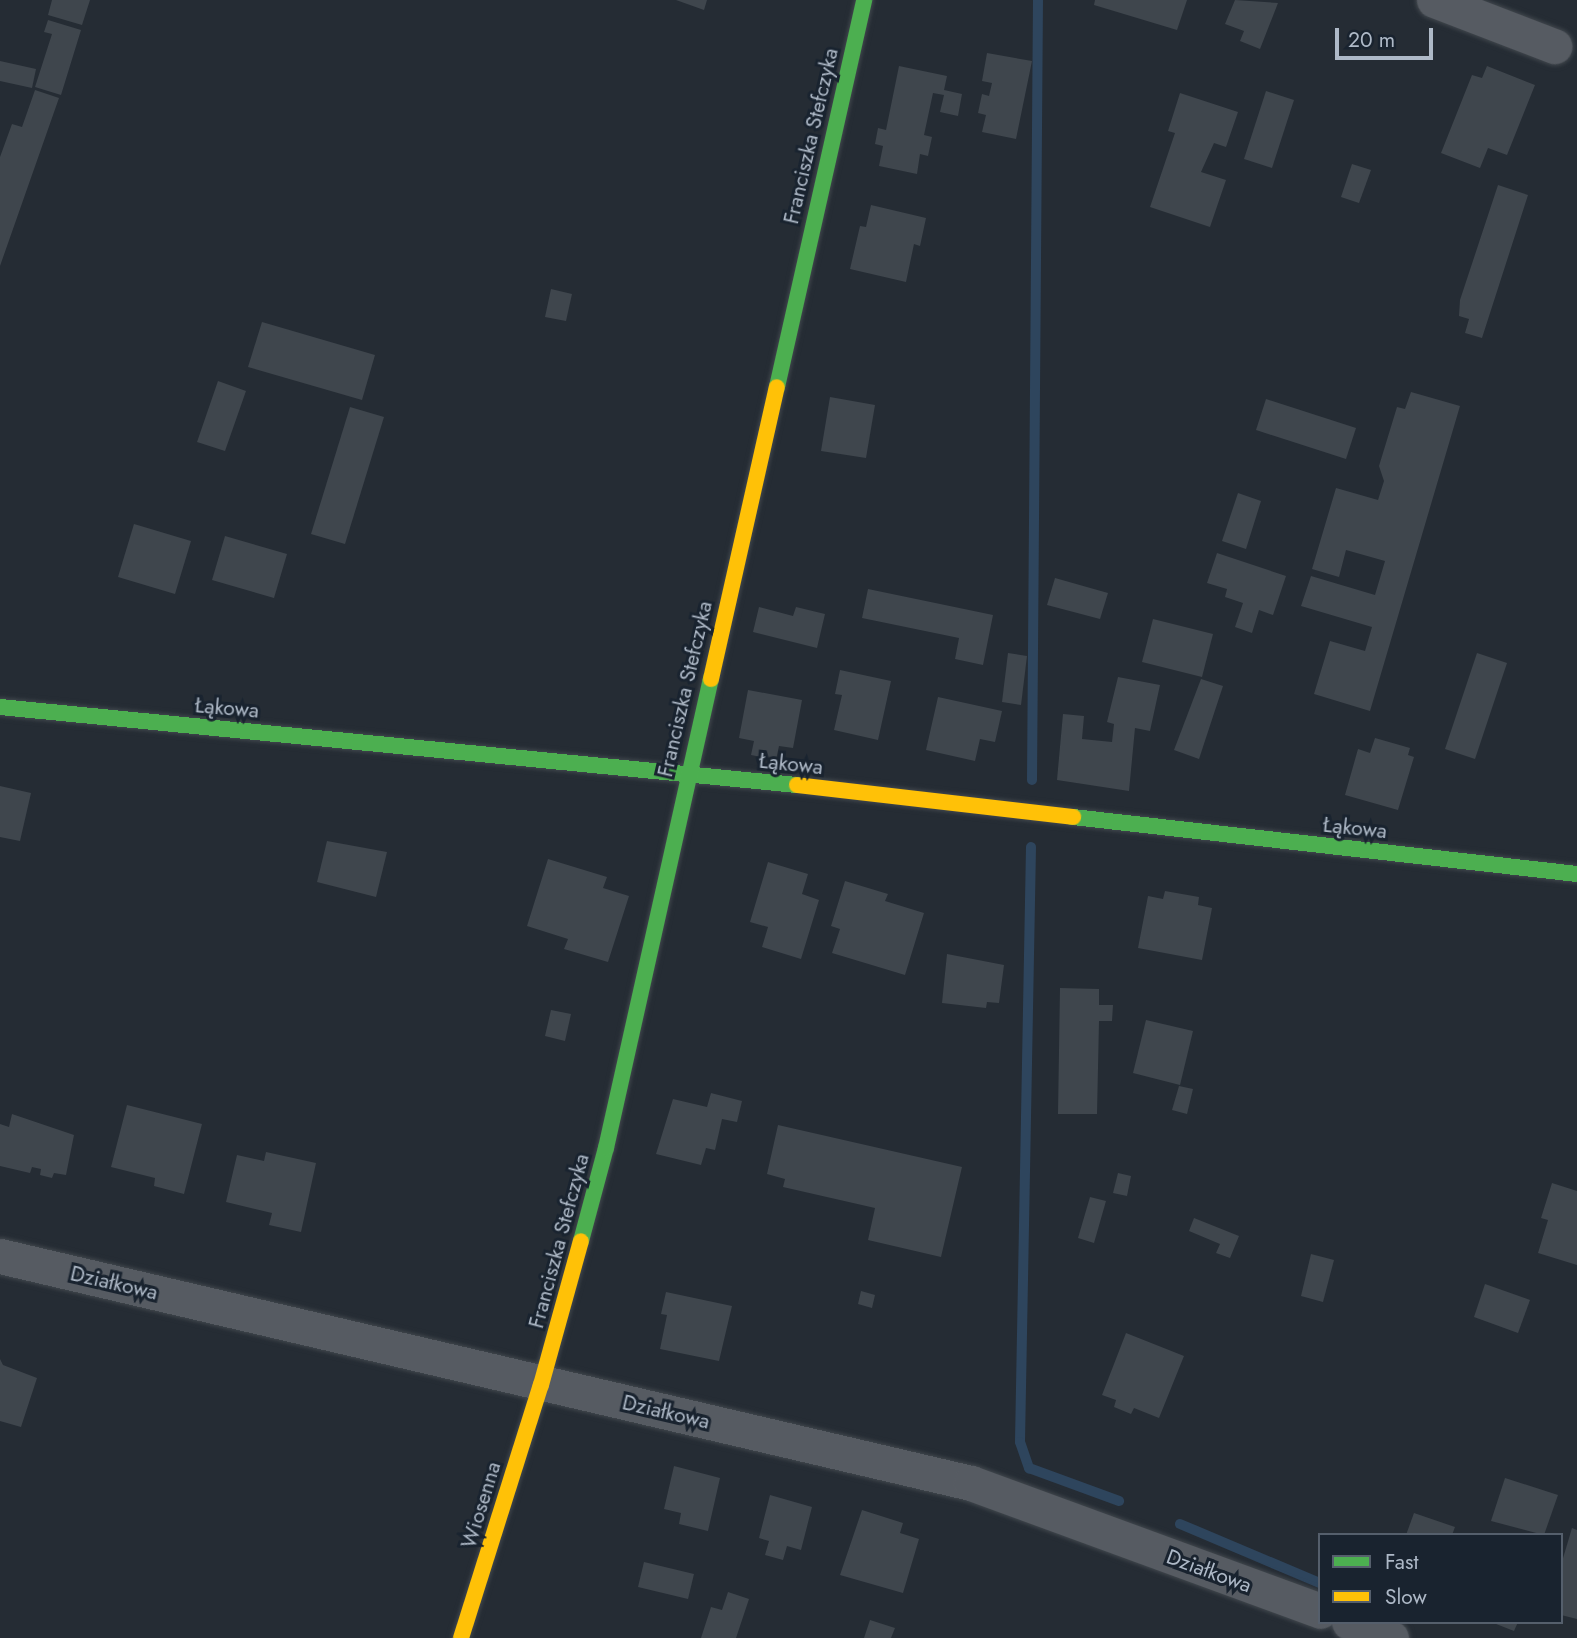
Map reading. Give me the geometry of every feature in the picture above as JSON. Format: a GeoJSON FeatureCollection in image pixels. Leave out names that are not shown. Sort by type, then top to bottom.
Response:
{"type":"FeatureCollection","features":[{"type":"Feature","properties":{"kind":"street","name":"Franciszka Stefczyka"},"geometry":{"type":"LineString","coordinates":[[541,1385],[606,1148],[688,773],[864,0]]}},
{"type":"Feature","properties":{"kind":"street"},"geometry":{"type":"LineString","coordinates":[[1434,0],[1554,46]]}},
{"type":"Feature","properties":{"kind":"street","name":"Łąkowa"},"geometry":{"type":"LineString","coordinates":[[0,707],[688,773],[1577,874]]}},
{"type":"Feature","properties":{"kind":"street","name":"Działkowa"},"geometry":{"type":"LineString","coordinates":[[0,1256],[541,1385],[971,1483],[1318,1610]]}},
{"type":"Feature","properties":{"kind":"street","name":"Wiosenna"},"geometry":{"type":"LineString","coordinates":[[461,1638],[541,1385]]}},
{"type":"Feature","properties":{"kind":"street"},"geometry":{"type":"LineString","coordinates":[[1354,1624],[1391,1638]]}},
{"type":"Feature","properties":{"kind":"building"},"geometry":{"type":"Polygon","coordinates":[[[52,0],[90,0],[82,25],[48,15],[52,0]]]}},
{"type":"Feature","properties":{"kind":"building"},"geometry":{"type":"Polygon","coordinates":[[[676,0],[707,0],[704,10],[676,0]]]}},
{"type":"Feature","properties":{"kind":"building"},"geometry":{"type":"Polygon","coordinates":[[[1095,0],[1187,0],[1177,30],[1094,5],[1095,0]]]}},
{"type":"Feature","properties":{"kind":"building"},"geometry":{"type":"Polygon","coordinates":[[[1235,0],[1278,3],[1260,49],[1240,41],[1244,31],[1225,24],[1235,0]]]}},
{"type":"Feature","properties":{"kind":"building"},"geometry":{"type":"Polygon","coordinates":[[[48,20],[81,30],[61,95],[35,87],[52,34],[44,32],[48,20]]]}},
{"type":"Feature","properties":{"kind":"building"},"geometry":{"type":"Polygon","coordinates":[[[987,53],[1032,61],[1016,139],[982,132],[986,115],[978,113],[982,94],[989,96],[992,83],[982,81],[987,53]]]}},
{"type":"Feature","properties":{"kind":"building"},"geometry":{"type":"Polygon","coordinates":[[[0,61],[36,69],[32,88],[0,81],[0,61]]]}},
{"type":"Feature","properties":{"kind":"building"},"geometry":{"type":"Polygon","coordinates":[[[899,66],[947,76],[944,90],[962,94],[958,116],[940,112],[944,95],[933,93],[924,135],[932,137],[928,156],[920,154],[917,174],[879,166],[883,146],[875,144],[878,128],[886,130],[899,66]]]}},
{"type":"Feature","properties":{"kind":"building"},"geometry":{"type":"Polygon","coordinates":[[[1487,66],[1535,85],[1507,155],[1488,148],[1480,168],[1441,153],[1472,75],[1482,78],[1487,66]]]}},
{"type":"Feature","properties":{"kind":"building"},"geometry":{"type":"Polygon","coordinates":[[[35,90],[59,98],[0,266],[0,157],[12,124],[22,127],[35,90]]]}},
{"type":"Feature","properties":{"kind":"building"},"geometry":{"type":"Polygon","coordinates":[[[1266,91],[1294,100],[1272,168],[1244,159],[1266,91]]]}},
{"type":"Feature","properties":{"kind":"building"},"geometry":{"type":"Polygon","coordinates":[[[1180,93],[1238,112],[1226,147],[1214,143],[1201,172],[1226,180],[1210,227],[1150,207],[1175,133],[1168,131],[1180,93]]]}},
{"type":"Feature","properties":{"kind":"building"},"geometry":{"type":"Polygon","coordinates":[[[1352,164],[1371,170],[1359,203],[1341,197],[1352,164]]]}},
{"type":"Feature","properties":{"kind":"building"},"geometry":{"type":"Polygon","coordinates":[[[1498,185],[1528,195],[1482,338],[1465,333],[1469,319],[1459,316],[1460,300],[1498,185]]]}},
{"type":"Feature","properties":{"kind":"building"},"geometry":{"type":"Polygon","coordinates":[[[871,205],[926,218],[920,246],[914,244],[906,282],[850,269],[860,226],[866,227],[871,205]]]}},
{"type":"Feature","properties":{"kind":"building"},"geometry":{"type":"Polygon","coordinates":[[[551,289],[572,294],[566,321],[545,317],[551,289]]]}},
{"type":"Feature","properties":{"kind":"building"},"geometry":{"type":"Polygon","coordinates":[[[262,322],[375,355],[362,400],[248,367],[262,322]]]}},
{"type":"Feature","properties":{"kind":"building"},"geometry":{"type":"Polygon","coordinates":[[[218,381],[246,391],[225,451],[197,442],[218,381]]]}},
{"type":"Feature","properties":{"kind":"building"},"geometry":{"type":"Polygon","coordinates":[[[1411,392],[1460,406],[1370,711],[1314,694],[1330,641],[1365,651],[1372,627],[1301,606],[1311,576],[1375,595],[1385,561],[1346,550],[1339,577],[1312,569],[1336,488],[1378,500],[1384,481],[1379,466],[1397,407],[1405,409],[1411,392]]]}},
{"type":"Feature","properties":{"kind":"building"},"geometry":{"type":"Polygon","coordinates":[[[830,397],[875,405],[866,458],[821,451],[830,397]]]}},
{"type":"Feature","properties":{"kind":"building"},"geometry":{"type":"Polygon","coordinates":[[[1266,399],[1356,428],[1346,459],[1256,430],[1266,399]]]}},
{"type":"Feature","properties":{"kind":"building"},"geometry":{"type":"Polygon","coordinates":[[[350,407],[384,417],[345,544],[311,534],[350,407]]]}},
{"type":"Feature","properties":{"kind":"building"},"geometry":{"type":"Polygon","coordinates":[[[1238,493],[1261,501],[1246,549],[1222,541],[1238,493]]]}},
{"type":"Feature","properties":{"kind":"building"},"geometry":{"type":"Polygon","coordinates":[[[134,524],[191,541],[175,594],[118,577],[134,524]]]}},
{"type":"Feature","properties":{"kind":"building"},"geometry":{"type":"Polygon","coordinates":[[[225,536],[287,554],[274,598],[212,580],[225,536]]]}},
{"type":"Feature","properties":{"kind":"building"},"geometry":{"type":"Polygon","coordinates":[[[1217,553],[1286,576],[1273,615],[1259,610],[1252,633],[1235,627],[1243,603],[1225,597],[1227,589],[1207,583],[1217,553]]]}},
{"type":"Feature","properties":{"kind":"building"},"geometry":{"type":"Polygon","coordinates":[[[1055,578],[1108,593],[1100,619],[1047,605],[1055,578]]]}},
{"type":"Feature","properties":{"kind":"building"},"geometry":{"type":"Polygon","coordinates":[[[868,589],[993,615],[983,665],[955,659],[959,638],[862,618],[868,589]]]}},
{"type":"Feature","properties":{"kind":"building"},"geometry":{"type":"Polygon","coordinates":[[[759,607],[793,616],[796,607],[825,614],[817,648],[753,632],[759,607]]]}},
{"type":"Feature","properties":{"kind":"building"},"geometry":{"type":"Polygon","coordinates":[[[1153,619],[1213,634],[1202,677],[1142,662],[1153,619]]]}},
{"type":"Feature","properties":{"kind":"building"},"geometry":{"type":"Polygon","coordinates":[[[1008,653],[1027,656],[1021,705],[1002,702],[1008,653]]]}},
{"type":"Feature","properties":{"kind":"building"},"geometry":{"type":"Polygon","coordinates":[[[1477,653],[1507,663],[1475,759],[1445,749],[1477,653]]]}},
{"type":"Feature","properties":{"kind":"building"},"geometry":{"type":"Polygon","coordinates":[[[840,670],[891,681],[878,740],[834,730],[842,695],[835,694],[840,670]]]}},
{"type":"Feature","properties":{"kind":"building"},"geometry":{"type":"Polygon","coordinates":[[[1118,677],[1160,685],[1150,731],[1135,728],[1129,791],[1057,780],[1063,714],[1084,716],[1082,739],[1112,742],[1114,724],[1107,722],[1118,677]]]}},
{"type":"Feature","properties":{"kind":"building"},"geometry":{"type":"Polygon","coordinates":[[[1201,679],[1223,686],[1199,759],[1174,750],[1201,679]]]}},
{"type":"Feature","properties":{"kind":"building"},"geometry":{"type":"Polygon","coordinates":[[[748,690],[802,700],[793,748],[779,746],[776,760],[751,755],[754,741],[739,738],[748,690]]]}},
{"type":"Feature","properties":{"kind":"building"},"geometry":{"type":"Polygon","coordinates":[[[938,697],[1002,711],[995,742],[980,739],[975,761],[926,750],[938,697]]]}},
{"type":"Feature","properties":{"kind":"building"},"geometry":{"type":"Polygon","coordinates":[[[1375,738],[1410,748],[1408,755],[1414,757],[1398,810],[1345,795],[1358,749],[1370,753],[1375,738]]]}},
{"type":"Feature","properties":{"kind":"building"},"geometry":{"type":"Polygon","coordinates":[[[0,786],[31,793],[20,841],[0,837],[0,786]]]}},
{"type":"Feature","properties":{"kind":"building"},"geometry":{"type":"Polygon","coordinates":[[[327,841],[387,852],[376,897],[317,882],[327,841]]]}},
{"type":"Feature","properties":{"kind":"building"},"geometry":{"type":"Polygon","coordinates":[[[548,859],[607,877],[603,888],[629,896],[608,962],[564,949],[568,939],[527,926],[548,859]]]}},
{"type":"Feature","properties":{"kind":"building"},"geometry":{"type":"Polygon","coordinates":[[[768,862],[808,874],[802,894],[819,900],[801,959],[762,947],[768,927],[750,922],[768,862]]]}},
{"type":"Feature","properties":{"kind":"building"},"geometry":{"type":"Polygon","coordinates":[[[845,881],[888,894],[885,901],[924,913],[905,975],[832,953],[840,929],[831,926],[845,881]]]}},
{"type":"Feature","properties":{"kind":"building"},"geometry":{"type":"Polygon","coordinates":[[[1165,891],[1199,897],[1198,905],[1212,908],[1202,960],[1138,948],[1148,896],[1163,899],[1165,891]]]}},
{"type":"Feature","properties":{"kind":"building"},"geometry":{"type":"Polygon","coordinates":[[[947,954],[1004,965],[999,1003],[987,1002],[986,1008],[942,1003],[947,954]]]}},
{"type":"Feature","properties":{"kind":"building"},"geometry":{"type":"Polygon","coordinates":[[[1060,988],[1099,989],[1099,1005],[1113,1005],[1112,1021],[1099,1021],[1097,1114],[1058,1114],[1060,988]]]}},
{"type":"Feature","properties":{"kind":"building"},"geometry":{"type":"Polygon","coordinates":[[[551,1010],[571,1014],[565,1041],[545,1036],[551,1010]]]}},
{"type":"Feature","properties":{"kind":"building"},"geometry":{"type":"Polygon","coordinates":[[[1146,1020],[1193,1031],[1180,1085],[1133,1073],[1146,1020]]]}},
{"type":"Feature","properties":{"kind":"building"},"geometry":{"type":"Polygon","coordinates":[[[1179,1086],[1193,1089],[1187,1114],[1172,1110],[1179,1086]]]}},
{"type":"Feature","properties":{"kind":"building"},"geometry":{"type":"Polygon","coordinates":[[[711,1093],[742,1101],[737,1122],[722,1119],[715,1150],[706,1148],[701,1165],[656,1154],[673,1099],[707,1107],[711,1093]]]}},
{"type":"Feature","properties":{"kind":"building"},"geometry":{"type":"Polygon","coordinates":[[[127,1105],[202,1124],[184,1194],[154,1186],[155,1178],[111,1167],[127,1105]]]}},
{"type":"Feature","properties":{"kind":"building"},"geometry":{"type":"Polygon","coordinates":[[[12,1114],[74,1135],[66,1175],[54,1173],[52,1178],[40,1175],[41,1169],[32,1167],[30,1173],[0,1166],[0,1124],[9,1127],[12,1114]]]}},
{"type":"Feature","properties":{"kind":"building"},"geometry":{"type":"Polygon","coordinates":[[[778,1125],[962,1167],[941,1257],[868,1240],[875,1208],[783,1187],[785,1179],[767,1174],[778,1125]]]}},
{"type":"Feature","properties":{"kind":"building"},"geometry":{"type":"Polygon","coordinates":[[[266,1152],[316,1163],[301,1232],[269,1225],[272,1213],[226,1202],[237,1155],[264,1161],[266,1152]]]}},
{"type":"Feature","properties":{"kind":"building"},"geometry":{"type":"Polygon","coordinates":[[[1118,1173],[1131,1176],[1127,1196],[1113,1193],[1118,1173]]]}},
{"type":"Feature","properties":{"kind":"building"},"geometry":{"type":"Polygon","coordinates":[[[1552,1183],[1577,1191],[1577,1265],[1538,1253],[1548,1220],[1541,1218],[1552,1183]]]}},
{"type":"Feature","properties":{"kind":"building"},"geometry":{"type":"Polygon","coordinates":[[[1090,1197],[1106,1201],[1094,1243],[1078,1238],[1090,1197]]]}},
{"type":"Feature","properties":{"kind":"building"},"geometry":{"type":"Polygon","coordinates":[[[1194,1218],[1239,1236],[1230,1258],[1216,1253],[1220,1244],[1189,1231],[1194,1218]]]}},
{"type":"Feature","properties":{"kind":"building"},"geometry":{"type":"Polygon","coordinates":[[[1311,1254],[1334,1260],[1323,1302],[1301,1296],[1311,1254]]]}},
{"type":"Feature","properties":{"kind":"building"},"geometry":{"type":"Polygon","coordinates":[[[1485,1284],[1530,1300],[1518,1333],[1474,1317],[1485,1284]]]}},
{"type":"Feature","properties":{"kind":"building"},"geometry":{"type":"Polygon","coordinates":[[[861,1291],[875,1295],[872,1308],[858,1304],[861,1291]]]}},
{"type":"Feature","properties":{"kind":"building"},"geometry":{"type":"Polygon","coordinates":[[[666,1292],[732,1306],[719,1361],[660,1349],[667,1315],[661,1314],[666,1292]]]}},
{"type":"Feature","properties":{"kind":"building"},"geometry":{"type":"Polygon","coordinates":[[[1126,1333],[1184,1356],[1159,1418],[1134,1408],[1131,1414],[1114,1407],[1116,1400],[1102,1395],[1126,1333]]]}},
{"type":"Feature","properties":{"kind":"building"},"geometry":{"type":"Polygon","coordinates":[[[0,1359],[3,1365],[37,1378],[21,1427],[0,1421],[0,1359]]]}},
{"type":"Feature","properties":{"kind":"building"},"geometry":{"type":"Polygon","coordinates":[[[674,1466],[720,1478],[708,1531],[679,1524],[681,1513],[664,1509],[674,1466]]]}},
{"type":"Feature","properties":{"kind":"building"},"geometry":{"type":"Polygon","coordinates":[[[1505,1478],[1558,1495],[1545,1533],[1491,1521],[1505,1478]]]}},
{"type":"Feature","properties":{"kind":"building"},"geometry":{"type":"Polygon","coordinates":[[[770,1495],[812,1507],[801,1550],[787,1546],[783,1560],[765,1555],[769,1541],[759,1538],[770,1495]]]}},
{"type":"Feature","properties":{"kind":"building"},"geometry":{"type":"Polygon","coordinates":[[[862,1510],[903,1523],[900,1533],[919,1539],[903,1593],[840,1575],[862,1510]]]}},
{"type":"Feature","properties":{"kind":"building"},"geometry":{"type":"Polygon","coordinates":[[[1414,1513],[1455,1527],[1453,1533],[1407,1533],[1414,1513]]]}},
{"type":"Feature","properties":{"kind":"building"},"geometry":{"type":"Polygon","coordinates":[[[1572,1528],[1577,1530],[1577,1619],[1563,1616],[1563,1558],[1572,1528]]]}},
{"type":"Feature","properties":{"kind":"building"},"geometry":{"type":"Polygon","coordinates":[[[644,1562],[694,1574],[688,1599],[638,1587],[644,1562]]]}},
{"type":"Feature","properties":{"kind":"building"},"geometry":{"type":"Polygon","coordinates":[[[728,1592],[749,1599],[736,1638],[701,1638],[711,1607],[722,1610],[728,1592]]]}},
{"type":"Feature","properties":{"kind":"building"},"geometry":{"type":"Polygon","coordinates":[[[870,1620],[895,1628],[891,1638],[864,1638],[870,1620]]]}},
{"type":"Feature","properties":{"kind":"building"},"geometry":{"type":"Polygon","coordinates":[[[1496,1624],[1517,1624],[1514,1631],[1496,1624]]]}},
{"type":"Feature","properties":{"kind":"waterway"},"geometry":{"type":"LineString","coordinates":[[1032,780],[1038,0]]}},
{"type":"Feature","properties":{"kind":"waterway"},"geometry":{"type":"LineString","coordinates":[[1031,847],[1020,1442],[1029,1468],[1119,1501]]}},
{"type":"Feature","properties":{"kind":"waterway"},"geometry":{"type":"LineString","coordinates":[[1180,1524],[1318,1582]]}},
{"type":"Feature","properties":{"kind":"traffic: fast"},"geometry":{"type":"LineString","coordinates":[[777,387],[864,0]]}},
{"type":"Feature","properties":{"kind":"traffic: fast"},"geometry":{"type":"LineString","coordinates":[[581,1241],[606,1148],[711,679]]}},
{"type":"Feature","properties":{"kind":"traffic: fast"},"geometry":{"type":"LineString","coordinates":[[0,707],[797,785]]}},
{"type":"Feature","properties":{"kind":"traffic: fast"},"geometry":{"type":"LineString","coordinates":[[1073,817],[1577,874]]}},
{"type":"Feature","properties":{"kind":"traffic: slow"},"geometry":{"type":"LineString","coordinates":[[711,679],[777,387]]}},
{"type":"Feature","properties":{"kind":"traffic: slow"},"geometry":{"type":"LineString","coordinates":[[797,785],[1073,817]]}},
{"type":"Feature","properties":{"kind":"traffic: slow"},"geometry":{"type":"LineString","coordinates":[[461,1638],[541,1385],[581,1241]]}}]}
